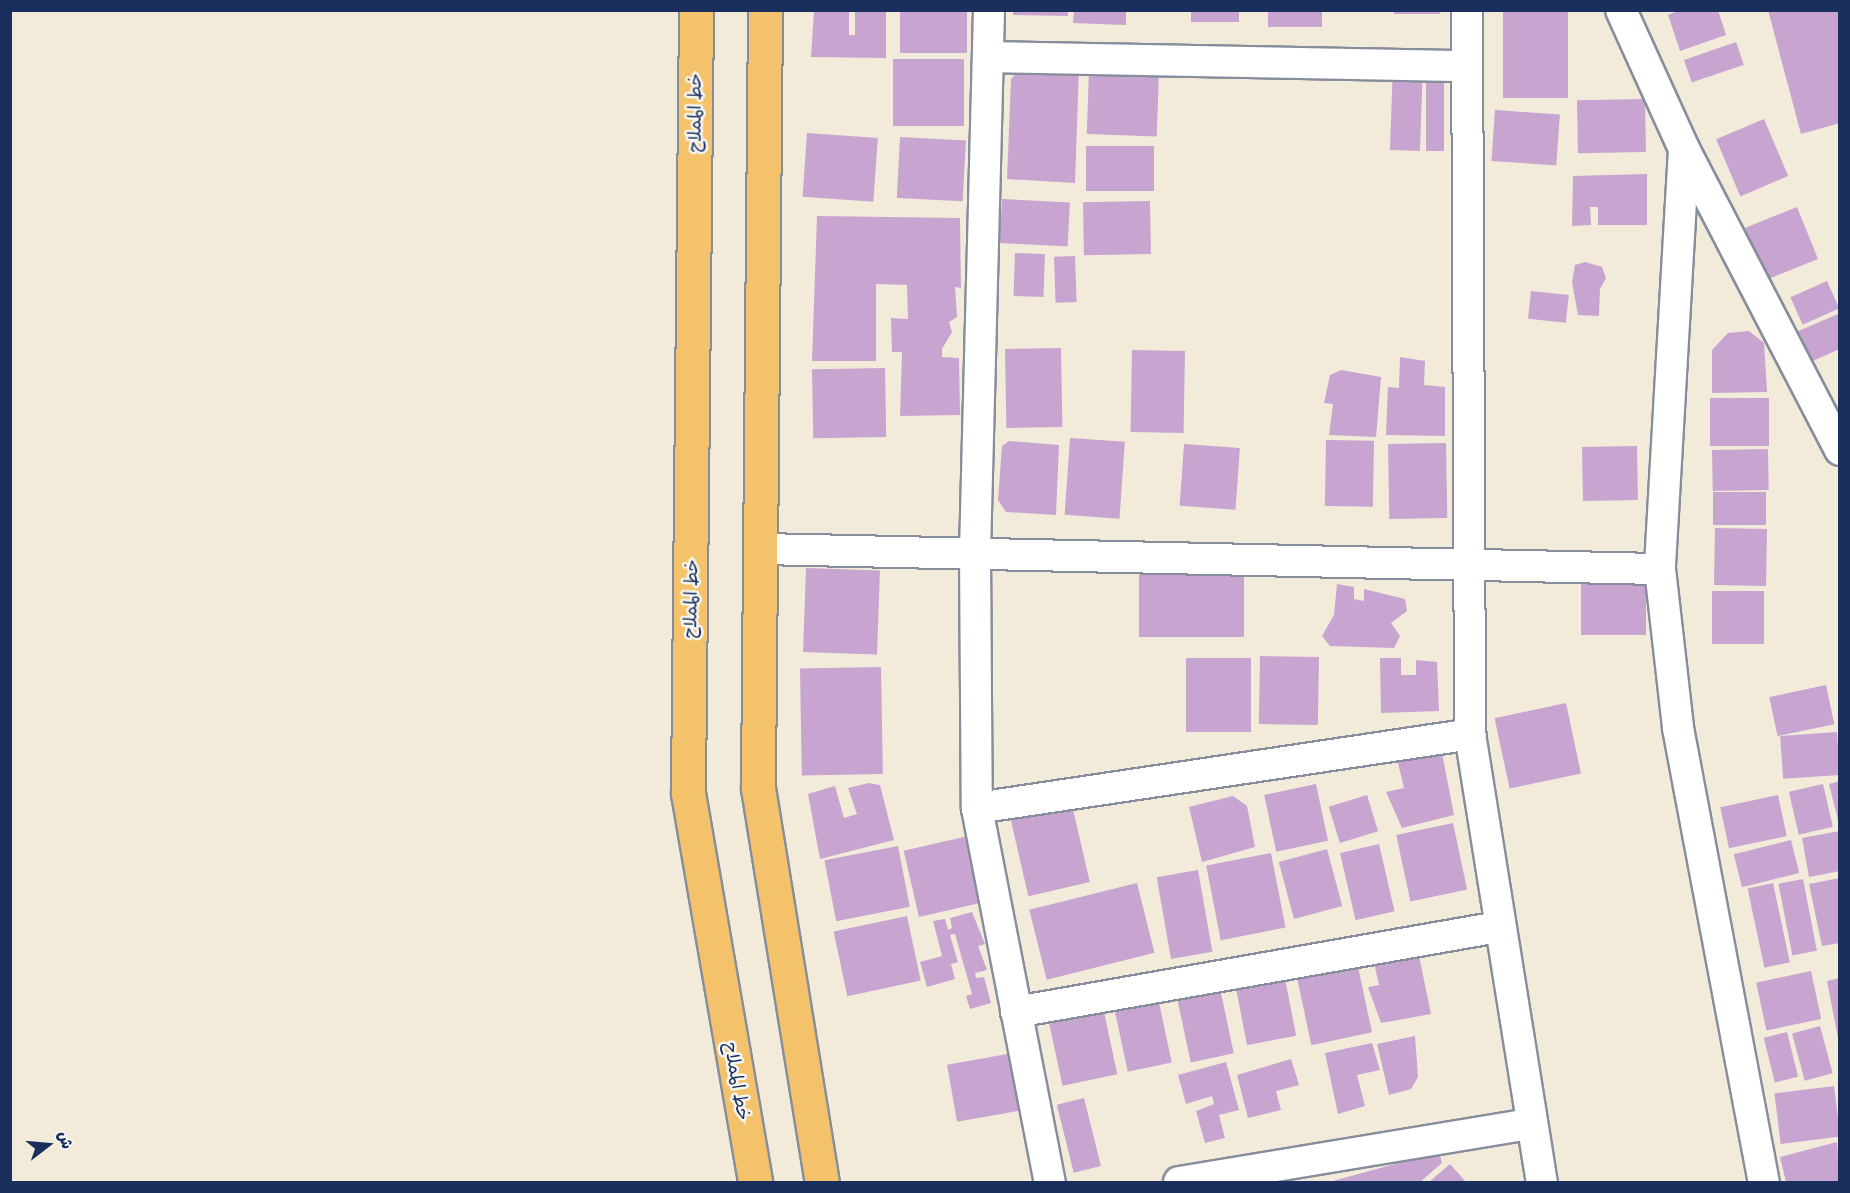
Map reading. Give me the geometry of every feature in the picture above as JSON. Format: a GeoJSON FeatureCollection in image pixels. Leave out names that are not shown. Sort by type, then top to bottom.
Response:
{"type":"FeatureCollection","features":[{"type":"Feature","properties":{"kind":"highway","name":"خط المملاح"},"geometry":{"type":"LineString","coordinates":[[696,10],[688,793],[755,1182]]}},
{"type":"Feature","properties":{"kind":"highway"},"geometry":{"type":"LineString","coordinates":[[765,10],[762,549],[758,788],[822,1182]]}},
{"type":"Feature","properties":{"kind":"street"},"geometry":{"type":"LineString","coordinates":[[989,10],[975,553],[977,808],[1050,1182]]}},
{"type":"Feature","properties":{"kind":"street"},"geometry":{"type":"LineString","coordinates":[[1467,10],[1466,562],[1470,734],[1499,927],[1542,1182]]}},
{"type":"Feature","properties":{"kind":"street"},"geometry":{"type":"LineString","coordinates":[[1621,10],[1684,149],[1839,450]]}},
{"type":"Feature","properties":{"kind":"street"},"geometry":{"type":"LineString","coordinates":[[989,57],[1467,66]]}},
{"type":"Feature","properties":{"kind":"street"},"geometry":{"type":"LineString","coordinates":[[1684,149],[1660,569],[1678,728],[1764,1182]]}},
{"type":"Feature","properties":{"kind":"street"},"geometry":{"type":"LineString","coordinates":[[762,549],[1466,562],[1660,569]]}},
{"type":"Feature","properties":{"kind":"street"},"geometry":{"type":"LineString","coordinates":[[977,808],[1470,734]]}},
{"type":"Feature","properties":{"kind":"street"},"geometry":{"type":"LineString","coordinates":[[1016,1012],[1499,927]]}},
{"type":"Feature","properties":{"kind":"street"},"geometry":{"type":"LineString","coordinates":[[1179,1182],[1532,1124]]}},
{"type":"Feature","properties":{"kind":"building"},"geometry":{"type":"Polygon","coordinates":[[[814,10],[849,10],[849,35],[855,35],[855,10],[886,10],[886,58],[811,57],[814,10]]]}},
{"type":"Feature","properties":{"kind":"building"},"geometry":{"type":"Polygon","coordinates":[[[900,10],[967,10],[967,53],[900,53],[900,10]]]}},
{"type":"Feature","properties":{"kind":"building"},"geometry":{"type":"Polygon","coordinates":[[[1013,10],[1068,10],[1068,16],[1013,15],[1013,10]]]}},
{"type":"Feature","properties":{"kind":"building"},"geometry":{"type":"Polygon","coordinates":[[[1074,10],[1126,10],[1126,25],[1073,23],[1074,10]]]}},
{"type":"Feature","properties":{"kind":"building"},"geometry":{"type":"Polygon","coordinates":[[[1191,10],[1239,10],[1239,22],[1191,22],[1191,10]]]}},
{"type":"Feature","properties":{"kind":"building"},"geometry":{"type":"Polygon","coordinates":[[[1268,10],[1322,10],[1322,27],[1268,27],[1268,10]]]}},
{"type":"Feature","properties":{"kind":"building"},"geometry":{"type":"Polygon","coordinates":[[[1394,10],[1440,10],[1440,14],[1394,14],[1394,10]]]}},
{"type":"Feature","properties":{"kind":"building"},"geometry":{"type":"Polygon","coordinates":[[[1503,10],[1568,10],[1568,98],[1503,98],[1503,10]]]}},
{"type":"Feature","properties":{"kind":"building"},"geometry":{"type":"Polygon","coordinates":[[[1680,10],[1718,10],[1726,35],[1680,51],[1668,15],[1680,10]]]}},
{"type":"Feature","properties":{"kind":"building"},"geometry":{"type":"Polygon","coordinates":[[[1768,10],[1840,10],[1840,123],[1801,134],[1768,10]]]}},
{"type":"Feature","properties":{"kind":"building"},"geometry":{"type":"Polygon","coordinates":[[[1736,42],[1744,65],[1692,83],[1684,60],[1736,42]]]}},
{"type":"Feature","properties":{"kind":"building"},"geometry":{"type":"Polygon","coordinates":[[[893,59],[964,59],[964,126],[893,126],[893,59]]]}},
{"type":"Feature","properties":{"kind":"building"},"geometry":{"type":"Polygon","coordinates":[[[1393,63],[1423,64],[1420,151],[1390,150],[1393,63]]]}},
{"type":"Feature","properties":{"kind":"building"},"geometry":{"type":"Polygon","coordinates":[[[1079,67],[1075,183],[1007,179],[1011,79],[1022,68],[1079,67]]]}},
{"type":"Feature","properties":{"kind":"building"},"geometry":{"type":"Polygon","coordinates":[[[1089,70],[1159,72],[1157,136],[1087,134],[1089,70]]]}},
{"type":"Feature","properties":{"kind":"building"},"geometry":{"type":"Polygon","coordinates":[[[1426,78],[1444,78],[1444,151],[1426,151],[1426,78]]]}},
{"type":"Feature","properties":{"kind":"building"},"geometry":{"type":"Polygon","coordinates":[[[1645,99],[1646,152],[1578,153],[1577,100],[1645,99]]]}},
{"type":"Feature","properties":{"kind":"building"},"geometry":{"type":"Polygon","coordinates":[[[1495,110],[1560,115],[1556,165],[1491,161],[1495,110]]]}},
{"type":"Feature","properties":{"kind":"building"},"geometry":{"type":"Polygon","coordinates":[[[1764,119],[1788,176],[1740,196],[1716,139],[1764,119]]]}},
{"type":"Feature","properties":{"kind":"building"},"geometry":{"type":"Polygon","coordinates":[[[807,133],[878,138],[873,202],[803,197],[807,133]]]}},
{"type":"Feature","properties":{"kind":"building"},"geometry":{"type":"Polygon","coordinates":[[[900,137],[966,140],[963,201],[897,198],[900,137]]]}},
{"type":"Feature","properties":{"kind":"building"},"geometry":{"type":"Polygon","coordinates":[[[1086,146],[1154,146],[1154,191],[1086,191],[1086,146]]]}},
{"type":"Feature","properties":{"kind":"building"},"geometry":{"type":"Polygon","coordinates":[[[1647,174],[1647,225],[1598,225],[1598,207],[1590,207],[1591,225],[1572,226],[1573,176],[1647,174]]]}},
{"type":"Feature","properties":{"kind":"building"},"geometry":{"type":"Polygon","coordinates":[[[1002,199],[1070,203],[1068,246],[1000,243],[1002,199]]]}},
{"type":"Feature","properties":{"kind":"building"},"geometry":{"type":"Polygon","coordinates":[[[1150,201],[1151,254],[1084,255],[1083,202],[1150,201]]]}},
{"type":"Feature","properties":{"kind":"building"},"geometry":{"type":"Polygon","coordinates":[[[1797,207],[1818,259],[1766,280],[1745,228],[1797,207]]]}},
{"type":"Feature","properties":{"kind":"building"},"geometry":{"type":"Polygon","coordinates":[[[817,216],[960,218],[961,288],[955,287],[957,317],[949,322],[952,332],[942,349],[942,357],[959,358],[960,415],[900,416],[902,352],[892,352],[891,318],[908,319],[907,285],[876,284],[876,361],[812,361],[817,216]]]}},
{"type":"Feature","properties":{"kind":"building"},"geometry":{"type":"Polygon","coordinates":[[[1015,253],[1045,254],[1043,297],[1013,296],[1015,253]]]}},
{"type":"Feature","properties":{"kind":"building"},"geometry":{"type":"Polygon","coordinates":[[[1075,256],[1077,302],[1056,303],[1054,257],[1075,256]]]}},
{"type":"Feature","properties":{"kind":"building"},"geometry":{"type":"Polygon","coordinates":[[[1585,262],[1602,267],[1606,278],[1600,289],[1599,316],[1578,315],[1572,282],[1575,265],[1585,262]]]}},
{"type":"Feature","properties":{"kind":"building"},"geometry":{"type":"Polygon","coordinates":[[[1827,281],[1839,308],[1803,325],[1790,297],[1827,281]]]}},
{"type":"Feature","properties":{"kind":"building"},"geometry":{"type":"Polygon","coordinates":[[[1531,291],[1569,295],[1566,323],[1528,319],[1531,291]]]}},
{"type":"Feature","properties":{"kind":"building"},"geometry":{"type":"Polygon","coordinates":[[[1838,314],[1840,349],[1810,362],[1796,332],[1838,314]]]}},
{"type":"Feature","properties":{"kind":"building"},"geometry":{"type":"Polygon","coordinates":[[[1749,331],[1764,343],[1767,392],[1712,393],[1712,350],[1728,333],[1749,331]]]}},
{"type":"Feature","properties":{"kind":"building"},"geometry":{"type":"Polygon","coordinates":[[[1061,348],[1062,427],[1006,428],[1005,349],[1061,348]]]}},
{"type":"Feature","properties":{"kind":"building"},"geometry":{"type":"Polygon","coordinates":[[[1132,350],[1185,351],[1184,433],[1131,432],[1132,350]]]}},
{"type":"Feature","properties":{"kind":"building"},"geometry":{"type":"Polygon","coordinates":[[[1400,357],[1425,361],[1424,385],[1445,387],[1445,436],[1386,435],[1388,387],[1399,388],[1400,357]]]}},
{"type":"Feature","properties":{"kind":"building"},"geometry":{"type":"Polygon","coordinates":[[[885,368],[886,437],[813,438],[812,369],[885,368]]]}},
{"type":"Feature","properties":{"kind":"building"},"geometry":{"type":"Polygon","coordinates":[[[1341,370],[1381,377],[1376,437],[1329,435],[1333,404],[1324,403],[1330,375],[1341,370]]]}},
{"type":"Feature","properties":{"kind":"building"},"geometry":{"type":"Polygon","coordinates":[[[1710,398],[1769,398],[1769,446],[1710,446],[1710,398]]]}},
{"type":"Feature","properties":{"kind":"building"},"geometry":{"type":"Polygon","coordinates":[[[1070,438],[1125,442],[1119,519],[1065,515],[1070,438]]]}},
{"type":"Feature","properties":{"kind":"building"},"geometry":{"type":"Polygon","coordinates":[[[1326,440],[1374,441],[1373,507],[1325,506],[1326,440]]]}},
{"type":"Feature","properties":{"kind":"building"},"geometry":{"type":"Polygon","coordinates":[[[1009,441],[1059,445],[1056,515],[1006,512],[998,500],[1002,446],[1009,441]]]}},
{"type":"Feature","properties":{"kind":"building"},"geometry":{"type":"Polygon","coordinates":[[[1446,443],[1447,518],[1389,519],[1388,444],[1446,443]]]}},
{"type":"Feature","properties":{"kind":"building"},"geometry":{"type":"Polygon","coordinates":[[[1184,444],[1240,448],[1236,510],[1180,506],[1184,444]]]}},
{"type":"Feature","properties":{"kind":"building"},"geometry":{"type":"Polygon","coordinates":[[[1637,446],[1638,500],[1583,501],[1582,447],[1637,446]]]}},
{"type":"Feature","properties":{"kind":"building"},"geometry":{"type":"Polygon","coordinates":[[[1768,449],[1769,490],[1713,491],[1712,450],[1768,449]]]}},
{"type":"Feature","properties":{"kind":"building"},"geometry":{"type":"Polygon","coordinates":[[[1713,492],[1766,492],[1766,525],[1713,525],[1713,492]]]}},
{"type":"Feature","properties":{"kind":"building"},"geometry":{"type":"Polygon","coordinates":[[[1715,528],[1767,529],[1766,586],[1714,585],[1715,528]]]}},
{"type":"Feature","properties":{"kind":"building"},"geometry":{"type":"Polygon","coordinates":[[[1581,561],[1646,561],[1646,635],[1581,635],[1581,561]]]}},
{"type":"Feature","properties":{"kind":"building"},"geometry":{"type":"Polygon","coordinates":[[[806,568],[880,571],[877,655],[803,652],[806,568]]]}},
{"type":"Feature","properties":{"kind":"building"},"geometry":{"type":"Polygon","coordinates":[[[1139,572],[1244,572],[1244,637],[1139,637],[1139,572]]]}},
{"type":"Feature","properties":{"kind":"building"},"geometry":{"type":"Polygon","coordinates":[[[1337,584],[1354,587],[1354,599],[1364,601],[1364,589],[1405,599],[1407,611],[1391,623],[1400,636],[1394,648],[1330,646],[1322,636],[1334,615],[1337,584]]]}},
{"type":"Feature","properties":{"kind":"building"},"geometry":{"type":"Polygon","coordinates":[[[1712,591],[1764,591],[1764,644],[1712,644],[1712,591]]]}},
{"type":"Feature","properties":{"kind":"building"},"geometry":{"type":"Polygon","coordinates":[[[1260,656],[1319,657],[1318,725],[1259,724],[1260,656]]]}},
{"type":"Feature","properties":{"kind":"building"},"geometry":{"type":"Polygon","coordinates":[[[1186,658],[1251,658],[1251,732],[1186,732],[1186,658]]]}},
{"type":"Feature","properties":{"kind":"building"},"geometry":{"type":"Polygon","coordinates":[[[1380,658],[1401,658],[1401,675],[1416,675],[1416,660],[1437,662],[1439,711],[1381,713],[1380,658]]]}},
{"type":"Feature","properties":{"kind":"building"},"geometry":{"type":"Polygon","coordinates":[[[881,667],[883,774],[802,775],[800,668],[881,667]]]}},
{"type":"Feature","properties":{"kind":"building"},"geometry":{"type":"Polygon","coordinates":[[[1826,685],[1834,724],[1778,736],[1769,697],[1826,685]]]}},
{"type":"Feature","properties":{"kind":"building"},"geometry":{"type":"Polygon","coordinates":[[[1566,703],[1581,773],[1510,789],[1495,718],[1566,703]]]}},
{"type":"Feature","properties":{"kind":"building"},"geometry":{"type":"Polygon","coordinates":[[[1837,732],[1840,775],[1783,779],[1780,736],[1837,732]]]}},
{"type":"Feature","properties":{"kind":"building"},"geometry":{"type":"Polygon","coordinates":[[[1441,748],[1454,815],[1402,828],[1386,792],[1404,788],[1397,759],[1441,748]]]}},
{"type":"Feature","properties":{"kind":"building"},"geometry":{"type":"Polygon","coordinates":[[[1840,781],[1840,824],[1839,824],[1829,784],[1840,781]]]}},
{"type":"Feature","properties":{"kind":"building"},"geometry":{"type":"Polygon","coordinates":[[[869,783],[880,785],[894,840],[820,859],[808,794],[835,786],[844,818],[857,814],[848,788],[869,783]]]}},
{"type":"Feature","properties":{"kind":"building"},"geometry":{"type":"Polygon","coordinates":[[[1316,784],[1328,841],[1276,852],[1264,795],[1316,784]]]}},
{"type":"Feature","properties":{"kind":"building"},"geometry":{"type":"Polygon","coordinates":[[[1823,784],[1833,827],[1799,835],[1789,792],[1823,784]]]}},
{"type":"Feature","properties":{"kind":"building"},"geometry":{"type":"Polygon","coordinates":[[[1367,795],[1378,831],[1340,843],[1329,807],[1367,795]]]}},
{"type":"Feature","properties":{"kind":"building"},"geometry":{"type":"Polygon","coordinates":[[[1778,795],[1787,836],[1729,848],[1720,807],[1778,795]]]}},
{"type":"Feature","properties":{"kind":"building"},"geometry":{"type":"Polygon","coordinates":[[[1233,796],[1247,806],[1255,847],[1202,862],[1189,807],[1233,796]]]}},
{"type":"Feature","properties":{"kind":"building"},"geometry":{"type":"Polygon","coordinates":[[[1072,805],[1090,882],[1028,896],[1011,819],[1072,805]]]}},
{"type":"Feature","properties":{"kind":"building"},"geometry":{"type":"Polygon","coordinates":[[[1453,823],[1467,890],[1410,902],[1396,835],[1453,823]]]}},
{"type":"Feature","properties":{"kind":"building"},"geometry":{"type":"Polygon","coordinates":[[[1840,831],[1840,871],[1809,877],[1802,838],[1840,831]]]}},
{"type":"Feature","properties":{"kind":"building"},"geometry":{"type":"Polygon","coordinates":[[[968,836],[983,902],[919,917],[904,851],[968,836]]]}},
{"type":"Feature","properties":{"kind":"building"},"geometry":{"type":"Polygon","coordinates":[[[1791,840],[1799,873],[1742,887],[1734,854],[1791,840]]]}},
{"type":"Feature","properties":{"kind":"building"},"geometry":{"type":"Polygon","coordinates":[[[1379,844],[1395,911],[1356,920],[1340,853],[1379,844]]]}},
{"type":"Feature","properties":{"kind":"building"},"geometry":{"type":"Polygon","coordinates":[[[898,846],[910,907],[836,921],[824,860],[898,846]]]}},
{"type":"Feature","properties":{"kind":"building"},"geometry":{"type":"Polygon","coordinates":[[[1327,849],[1342,906],[1294,919],[1279,862],[1327,849]]]}},
{"type":"Feature","properties":{"kind":"building"},"geometry":{"type":"Polygon","coordinates":[[[1271,853],[1286,928],[1221,940],[1206,866],[1271,853]]]}},
{"type":"Feature","properties":{"kind":"building"},"geometry":{"type":"Polygon","coordinates":[[[1198,870],[1212,952],[1171,959],[1157,877],[1198,870]]]}},
{"type":"Feature","properties":{"kind":"building"},"geometry":{"type":"Polygon","coordinates":[[[1840,878],[1840,943],[1822,946],[1809,884],[1840,878]]]}},
{"type":"Feature","properties":{"kind":"building"},"geometry":{"type":"Polygon","coordinates":[[[1803,879],[1817,951],[1792,955],[1778,884],[1803,879]]]}},
{"type":"Feature","properties":{"kind":"building"},"geometry":{"type":"Polygon","coordinates":[[[1137,883],[1154,953],[1047,980],[1029,910],[1137,883]]]}},
{"type":"Feature","properties":{"kind":"building"},"geometry":{"type":"Polygon","coordinates":[[[1773,883],[1790,962],[1764,968],[1748,888],[1773,883]]]}},
{"type":"Feature","properties":{"kind":"building"},"geometry":{"type":"Polygon","coordinates":[[[972,912],[985,944],[978,946],[987,970],[975,973],[976,978],[984,977],[991,1003],[970,1009],[966,996],[972,994],[955,934],[950,935],[958,962],[951,964],[955,979],[927,987],[920,962],[942,956],[933,921],[945,919],[948,930],[952,928],[950,918],[972,912]]]}},
{"type":"Feature","properties":{"kind":"building"},"geometry":{"type":"Polygon","coordinates":[[[907,916],[921,981],[847,996],[834,932],[907,916]]]}},
{"type":"Feature","properties":{"kind":"building"},"geometry":{"type":"Polygon","coordinates":[[[1417,946],[1431,1014],[1381,1023],[1368,987],[1379,985],[1372,954],[1417,946]]]}},
{"type":"Feature","properties":{"kind":"building"},"geometry":{"type":"Polygon","coordinates":[[[1356,957],[1372,1032],[1311,1045],[1295,970],[1356,957]]]}},
{"type":"Feature","properties":{"kind":"building"},"geometry":{"type":"Polygon","coordinates":[[[1282,963],[1296,1036],[1247,1045],[1233,973],[1282,963]]]}},
{"type":"Feature","properties":{"kind":"building"},"geometry":{"type":"Polygon","coordinates":[[[1811,971],[1821,1019],[1766,1031],[1756,983],[1811,971]]]}},
{"type":"Feature","properties":{"kind":"building"},"geometry":{"type":"Polygon","coordinates":[[[1840,978],[1840,1038],[1838,1038],[1827,981],[1840,978]]]}},
{"type":"Feature","properties":{"kind":"building"},"geometry":{"type":"Polygon","coordinates":[[[1218,979],[1234,1053],[1191,1062],[1175,988],[1218,979]]]}},
{"type":"Feature","properties":{"kind":"building"},"geometry":{"type":"Polygon","coordinates":[[[1100,993],[1117,1074],[1062,1086],[1045,1005],[1100,993]]]}},
{"type":"Feature","properties":{"kind":"building"},"geometry":{"type":"Polygon","coordinates":[[[1157,993],[1172,1062],[1128,1072],[1113,1002],[1157,993]]]}},
{"type":"Feature","properties":{"kind":"building"},"geometry":{"type":"Polygon","coordinates":[[[1820,1026],[1833,1073],[1805,1081],[1792,1034],[1820,1026]]]}},
{"type":"Feature","properties":{"kind":"building"},"geometry":{"type":"Polygon","coordinates":[[[1787,1032],[1798,1077],[1775,1082],[1764,1038],[1787,1032]]]}},
{"type":"Feature","properties":{"kind":"building"},"geometry":{"type":"Polygon","coordinates":[[[1415,1036],[1418,1077],[1411,1089],[1389,1095],[1377,1044],[1415,1036]]]}},
{"type":"Feature","properties":{"kind":"building"},"geometry":{"type":"Polygon","coordinates":[[[1372,1043],[1380,1070],[1357,1075],[1365,1106],[1338,1114],[1325,1053],[1372,1043]]]}},
{"type":"Feature","properties":{"kind":"building"},"geometry":{"type":"Polygon","coordinates":[[[1013,1053],[1023,1110],[957,1122],[947,1065],[1013,1053]]]}},
{"type":"Feature","properties":{"kind":"building"},"geometry":{"type":"Polygon","coordinates":[[[1291,1059],[1299,1085],[1276,1091],[1281,1110],[1248,1118],[1237,1075],[1291,1059]]]}},
{"type":"Feature","properties":{"kind":"building"},"geometry":{"type":"Polygon","coordinates":[[[1226,1062],[1239,1110],[1219,1115],[1225,1138],[1205,1143],[1196,1111],[1214,1104],[1212,1096],[1186,1104],[1178,1075],[1226,1062]]]}},
{"type":"Feature","properties":{"kind":"building"},"geometry":{"type":"Polygon","coordinates":[[[1834,1086],[1840,1137],[1781,1144],[1774,1093],[1834,1086]]]}},
{"type":"Feature","properties":{"kind":"building"},"geometry":{"type":"Polygon","coordinates":[[[1084,1098],[1101,1166],[1074,1173],[1057,1105],[1084,1098]]]}},
{"type":"Feature","properties":{"kind":"building"},"geometry":{"type":"Polygon","coordinates":[[[1837,1142],[1840,1182],[1786,1182],[1780,1157],[1837,1142]]]}},
{"type":"Feature","properties":{"kind":"building"},"geometry":{"type":"Polygon","coordinates":[[[1439,1152],[1442,1163],[1420,1182],[1329,1182],[1439,1152]]]}},
{"type":"Feature","properties":{"kind":"building"},"geometry":{"type":"Polygon","coordinates":[[[1450,1164],[1466,1182],[1429,1182],[1450,1164]]]}}]}
